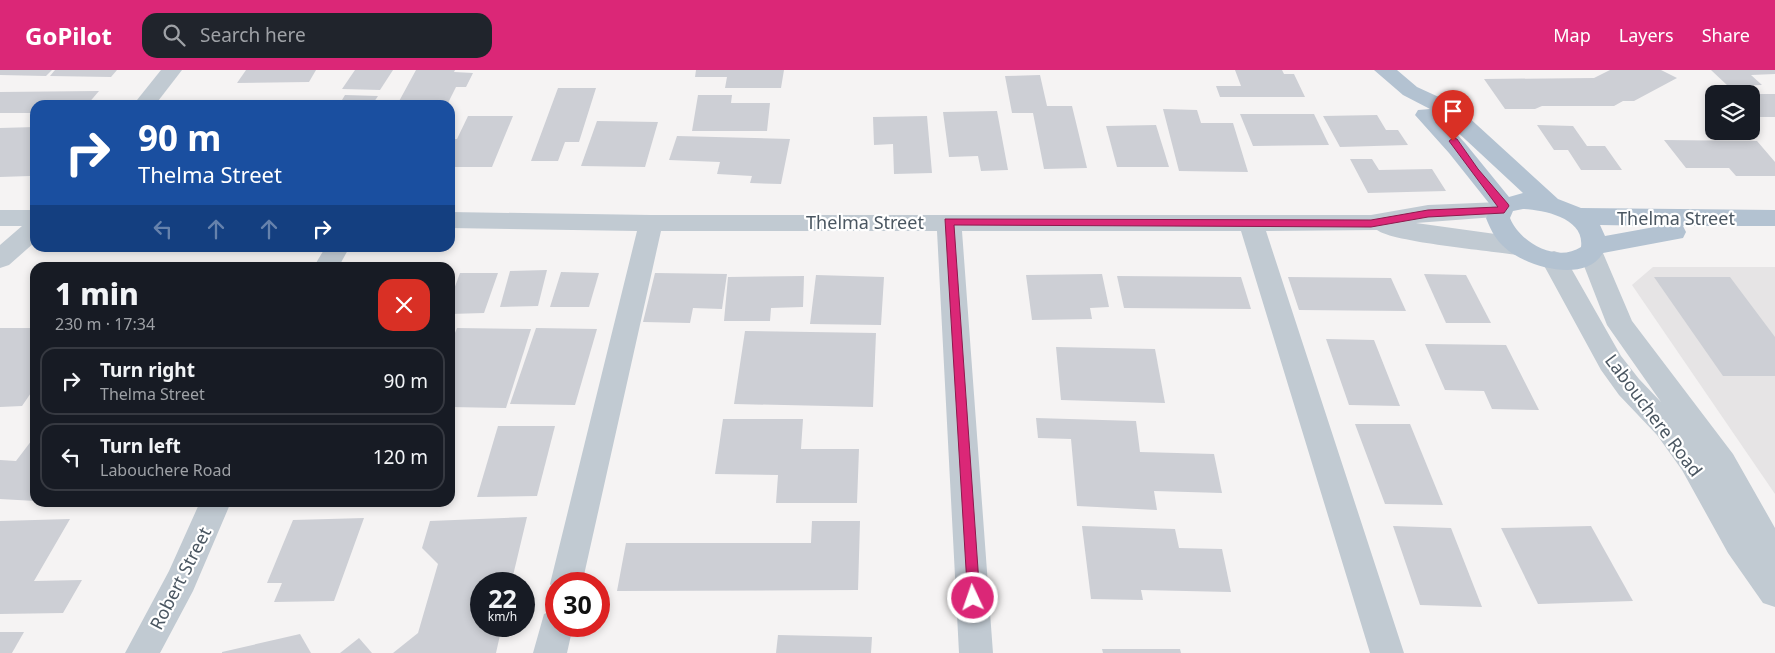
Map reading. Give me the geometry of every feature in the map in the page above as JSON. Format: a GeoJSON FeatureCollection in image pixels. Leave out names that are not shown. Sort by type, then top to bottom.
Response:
{"type":"FeatureCollection","features":[{"type":"Feature","properties":{"kind":"main road"},"geometry":{"type":"LineString","coordinates":[[1384,70],[1410,91],[1446,109],[1549,204]]}},
{"type":"Feature","properties":{"kind":"main road"},"geometry":{"type":"LineString","coordinates":[[1410,91],[1425,114],[1453,141],[1502,208]]}},
{"type":"Feature","properties":{"kind":"main road"},"geometry":{"type":"LineString","coordinates":[[1554,260],[1534,255],[1517,246],[1500,227],[1498,218],[1502,208],[1523,200],[1549,204],[1576,216],[1588,226],[1594,236],[1593,250]]}},
{"type":"Feature","properties":{"kind":"main road","name":"Thelma Street"},"geometry":{"type":"LineString","coordinates":[[1576,216],[1612,218],[1775,218]]}},
{"type":"Feature","properties":{"kind":"main road","name":"Thelma Street"},"geometry":{"type":"LineString","coordinates":[[1554,260],[1582,258],[1593,250],[1668,232],[1710,231],[1775,236]]}},
{"type":"Feature","properties":{"kind":"street"},"geometry":{"type":"LineString","coordinates":[[148,100],[172,70]]}},
{"type":"Feature","properties":{"kind":"street","name":"Thelma Street"},"geometry":{"type":"LineString","coordinates":[[455,220],[651,223],[1371,223],[1428,213],[1502,208]]}},
{"type":"Feature","properties":{"kind":"street"},"geometry":{"type":"LineString","coordinates":[[0,218],[30,218]]}},
{"type":"Feature","properties":{"kind":"street"},"geometry":{"type":"LineString","coordinates":[[949,222],[976,653]]}},
{"type":"Feature","properties":{"kind":"street"},"geometry":{"type":"LineString","coordinates":[[569,572],[651,223]]}},
{"type":"Feature","properties":{"kind":"street","name":"Thelma Street"},"geometry":{"type":"LineString","coordinates":[[1371,223],[1444,237],[1517,246]]}},
{"type":"Feature","properties":{"kind":"street"},"geometry":{"type":"LineString","coordinates":[[1251,224],[1387,653]]}},
{"type":"Feature","properties":{"kind":"street"},"geometry":{"type":"LineString","coordinates":[[0,259],[30,232]]}},
{"type":"Feature","properties":{"kind":"street","name":"Labouchere Road"},"geometry":{"type":"LineString","coordinates":[[1593,250],[1620,325],[1722,463],[1775,558]]}},
{"type":"Feature","properties":{"kind":"street","name":"Labouchere Road"},"geometry":{"type":"LineString","coordinates":[[1554,260],[1612,363],[1629,388],[1667,427],[1693,461],[1739,543],[1775,592]]}},
{"type":"Feature","properties":{"kind":"street","name":"Robert Street"},"geometry":{"type":"LineString","coordinates":[[142,653],[181,581],[214,507]]}},
{"type":"Feature","properties":{"kind":"street"},"geometry":{"type":"LineString","coordinates":[[550,653],[553,637]]}},
{"type":"Feature","properties":{"kind":"shaded area"},"geometry":{"type":"Polygon","coordinates":[[[1653,267],[1775,267],[1775,494],[1632,285],[1653,267]]]}},
{"type":"Feature","properties":{"kind":"building"},"geometry":{"type":"Polygon","coordinates":[[[0,70],[52,70],[46,76],[0,75],[0,70]]]}},
{"type":"Feature","properties":{"kind":"building"},"geometry":{"type":"Polygon","coordinates":[[[55,70],[117,70],[111,77],[50,76],[55,70]]]}},
{"type":"Feature","properties":{"kind":"building"},"geometry":{"type":"Polygon","coordinates":[[[246,70],[316,70],[309,82],[237,83],[246,70]]]}},
{"type":"Feature","properties":{"kind":"building"},"geometry":{"type":"Polygon","coordinates":[[[355,70],[393,70],[380,90],[342,89],[355,70]]]}},
{"type":"Feature","properties":{"kind":"building"},"geometry":{"type":"Polygon","coordinates":[[[416,70],[455,70],[454,72],[473,73],[466,87],[456,87],[450,100],[400,100],[416,70]]]}},
{"type":"Feature","properties":{"kind":"building"},"geometry":{"type":"Polygon","coordinates":[[[696,70],[784,70],[781,88],[725,88],[727,77],[695,77],[696,70]]]}},
{"type":"Feature","properties":{"kind":"building"},"geometry":{"type":"Polygon","coordinates":[[[1235,70],[1282,70],[1284,74],[1294,74],[1305,97],[1220,97],[1216,86],[1241,86],[1235,70]]]}},
{"type":"Feature","properties":{"kind":"building"},"geometry":{"type":"Polygon","coordinates":[[[1610,70],[1661,70],[1677,78],[1634,101],[1623,101],[1614,106],[1542,106],[1535,109],[1505,109],[1484,79],[1594,78],[1610,70]]]}},
{"type":"Feature","properties":{"kind":"building"},"geometry":{"type":"Polygon","coordinates":[[[1711,70],[1775,70],[1775,74],[1751,75],[1762,85],[1727,85],[1711,70]]]}},
{"type":"Feature","properties":{"kind":"building"},"geometry":{"type":"Polygon","coordinates":[[[1040,75],[1047,106],[1072,106],[1087,168],[1044,169],[1033,113],[1012,113],[1005,76],[1040,75]]]}},
{"type":"Feature","properties":{"kind":"building"},"geometry":{"type":"Polygon","coordinates":[[[558,88],[596,88],[579,142],[565,142],[558,161],[531,161],[558,88]]]}},
{"type":"Feature","properties":{"kind":"building"},"geometry":{"type":"Polygon","coordinates":[[[99,91],[91,100],[30,100],[30,113],[0,113],[0,92],[99,91]]]}},
{"type":"Feature","properties":{"kind":"building"},"geometry":{"type":"Polygon","coordinates":[[[1760,94],[1775,94],[1775,117],[1760,117],[1760,94]]]}},
{"type":"Feature","properties":{"kind":"building"},"geometry":{"type":"Polygon","coordinates":[[[345,95],[378,96],[375,100],[342,100],[345,95]]]}},
{"type":"Feature","properties":{"kind":"building"},"geometry":{"type":"Polygon","coordinates":[[[698,95],[732,95],[731,103],[770,103],[767,131],[692,131],[698,95]]]}},
{"type":"Feature","properties":{"kind":"building"},"geometry":{"type":"Polygon","coordinates":[[[1163,109],[1197,110],[1201,123],[1233,123],[1248,172],[1179,171],[1163,109]]]}},
{"type":"Feature","properties":{"kind":"building"},"geometry":{"type":"Polygon","coordinates":[[[997,111],[1008,170],[981,171],[978,156],[949,157],[943,112],[997,111]]]}},
{"type":"Feature","properties":{"kind":"building"},"geometry":{"type":"Polygon","coordinates":[[[1240,114],[1314,114],[1329,145],[1253,146],[1240,114]]]}},
{"type":"Feature","properties":{"kind":"building"},"geometry":{"type":"Polygon","coordinates":[[[1377,115],[1386,130],[1398,130],[1408,145],[1340,147],[1323,116],[1377,115]]]}},
{"type":"Feature","properties":{"kind":"building"},"geometry":{"type":"Polygon","coordinates":[[[468,116],[513,116],[492,167],[455,167],[455,139],[457,139],[468,116]]]}},
{"type":"Feature","properties":{"kind":"building"},"geometry":{"type":"Polygon","coordinates":[[[927,116],[932,173],[894,174],[893,144],[874,145],[873,117],[927,116]]]}},
{"type":"Feature","properties":{"kind":"building"},"geometry":{"type":"Polygon","coordinates":[[[597,121],[658,122],[645,167],[581,166],[597,121]]]}},
{"type":"Feature","properties":{"kind":"building"},"geometry":{"type":"Polygon","coordinates":[[[1156,125],[1169,167],[1117,167],[1106,126],[1156,125]]]}},
{"type":"Feature","properties":{"kind":"building"},"geometry":{"type":"Polygon","coordinates":[[[1537,125],[1573,126],[1587,146],[1605,146],[1622,170],[1581,170],[1568,150],[1554,150],[1537,125]]]}},
{"type":"Feature","properties":{"kind":"building"},"geometry":{"type":"Polygon","coordinates":[[[30,127],[30,176],[0,177],[0,128],[30,127]]]}},
{"type":"Feature","properties":{"kind":"building"},"geometry":{"type":"Polygon","coordinates":[[[677,136],[790,139],[781,184],[750,183],[752,176],[717,174],[720,162],[669,160],[677,136]]]}},
{"type":"Feature","properties":{"kind":"building"},"geometry":{"type":"Polygon","coordinates":[[[1664,140],[1757,141],[1775,162],[1775,176],[1736,176],[1729,168],[1686,168],[1664,140]]]}},
{"type":"Feature","properties":{"kind":"building"},"geometry":{"type":"Polygon","coordinates":[[[1350,159],[1372,159],[1379,170],[1432,169],[1446,191],[1368,193],[1350,159]]]}},
{"type":"Feature","properties":{"kind":"building"},"geometry":{"type":"Polygon","coordinates":[[[547,270],[538,306],[500,307],[510,271],[547,270]]]}},
{"type":"Feature","properties":{"kind":"building"},"geometry":{"type":"Polygon","coordinates":[[[561,272],[599,273],[589,307],[550,307],[561,272]]]}},
{"type":"Feature","properties":{"kind":"building"},"geometry":{"type":"Polygon","coordinates":[[[460,273],[498,273],[484,313],[455,314],[455,286],[460,273]]]}},
{"type":"Feature","properties":{"kind":"building"},"geometry":{"type":"Polygon","coordinates":[[[655,273],[727,274],[722,309],[693,308],[690,323],[643,322],[655,273]]]}},
{"type":"Feature","properties":{"kind":"building"},"geometry":{"type":"Polygon","coordinates":[[[1102,274],[1109,307],[1090,308],[1092,319],[1032,320],[1026,275],[1102,274]]]}},
{"type":"Feature","properties":{"kind":"building"},"geometry":{"type":"Polygon","coordinates":[[[1424,274],[1466,275],[1491,323],[1446,323],[1424,274]]]}},
{"type":"Feature","properties":{"kind":"building"},"geometry":{"type":"Polygon","coordinates":[[[816,275],[884,277],[881,325],[810,324],[816,275]]]}},
{"type":"Feature","properties":{"kind":"building"},"geometry":{"type":"Polygon","coordinates":[[[804,276],[803,307],[771,308],[770,321],[724,321],[728,277],[804,276]]]}},
{"type":"Feature","properties":{"kind":"building"},"geometry":{"type":"Polygon","coordinates":[[[1117,276],[1241,277],[1251,309],[1124,308],[1117,276]]]}},
{"type":"Feature","properties":{"kind":"building"},"geometry":{"type":"Polygon","coordinates":[[[1288,277],[1391,278],[1406,311],[1299,310],[1288,277]]]}},
{"type":"Feature","properties":{"kind":"building"},"geometry":{"type":"Polygon","coordinates":[[[1654,277],[1730,277],[1775,337],[1775,376],[1723,376],[1654,277]]]}},
{"type":"Feature","properties":{"kind":"building"},"geometry":{"type":"Polygon","coordinates":[[[0,328],[30,328],[30,394],[22,406],[0,407],[0,328]]]}},
{"type":"Feature","properties":{"kind":"building"},"geometry":{"type":"Polygon","coordinates":[[[457,328],[531,329],[506,408],[455,407],[455,333],[457,328]]]}},
{"type":"Feature","properties":{"kind":"building"},"geometry":{"type":"Polygon","coordinates":[[[536,328],[597,329],[575,405],[510,404],[536,328]]]}},
{"type":"Feature","properties":{"kind":"building"},"geometry":{"type":"Polygon","coordinates":[[[745,331],[876,333],[873,407],[734,404],[745,331]]]}},
{"type":"Feature","properties":{"kind":"building"},"geometry":{"type":"Polygon","coordinates":[[[1326,339],[1374,340],[1400,406],[1349,405],[1326,339]]]}},
{"type":"Feature","properties":{"kind":"building"},"geometry":{"type":"Polygon","coordinates":[[[1425,344],[1506,345],[1539,410],[1492,409],[1484,391],[1445,390],[1425,344]]]}},
{"type":"Feature","properties":{"kind":"building"},"geometry":{"type":"Polygon","coordinates":[[[1056,347],[1155,349],[1165,403],[1061,400],[1056,347]]]}},
{"type":"Feature","properties":{"kind":"building"},"geometry":{"type":"Polygon","coordinates":[[[1036,418],[1136,421],[1140,452],[1214,454],[1222,493],[1154,491],[1157,510],[1077,506],[1071,439],[1038,438],[1036,418]]]}},
{"type":"Feature","properties":{"kind":"building"},"geometry":{"type":"Polygon","coordinates":[[[723,419],[803,419],[801,449],[859,449],[857,503],[776,503],[778,475],[715,474],[723,419]]]}},
{"type":"Feature","properties":{"kind":"building"},"geometry":{"type":"Polygon","coordinates":[[[1355,424],[1410,424],[1443,505],[1385,504],[1355,424]]]}},
{"type":"Feature","properties":{"kind":"building"},"geometry":{"type":"Polygon","coordinates":[[[498,426],[555,426],[537,496],[477,497],[498,426]]]}},
{"type":"Feature","properties":{"kind":"building"},"geometry":{"type":"Polygon","coordinates":[[[30,443],[30,501],[0,499],[0,460],[16,461],[30,443]]]}},
{"type":"Feature","properties":{"kind":"building"},"geometry":{"type":"Polygon","coordinates":[[[527,517],[514,572],[470,572],[470,637],[500,637],[496,653],[393,653],[418,633],[438,564],[422,548],[430,521],[527,517]]]}},
{"type":"Feature","properties":{"kind":"building"},"geometry":{"type":"Polygon","coordinates":[[[364,518],[334,601],[274,602],[282,583],[267,583],[293,520],[364,518]]]}},
{"type":"Feature","properties":{"kind":"building"},"geometry":{"type":"Polygon","coordinates":[[[70,519],[34,581],[82,580],[63,613],[0,614],[0,521],[70,519]]]}},
{"type":"Feature","properties":{"kind":"building"},"geometry":{"type":"Polygon","coordinates":[[[812,521],[860,521],[858,590],[617,591],[626,543],[811,543],[812,521]]]}},
{"type":"Feature","properties":{"kind":"building"},"geometry":{"type":"Polygon","coordinates":[[[1082,526],[1175,529],[1179,548],[1222,549],[1231,592],[1141,590],[1143,600],[1091,599],[1082,526]]]}},
{"type":"Feature","properties":{"kind":"building"},"geometry":{"type":"Polygon","coordinates":[[[1393,526],[1451,528],[1482,607],[1420,605],[1393,526]]]}},
{"type":"Feature","properties":{"kind":"building"},"geometry":{"type":"Polygon","coordinates":[[[1591,526],[1633,601],[1538,604],[1501,528],[1591,526]]]}},
{"type":"Feature","properties":{"kind":"building"},"geometry":{"type":"Polygon","coordinates":[[[0,632],[24,632],[12,653],[0,653],[0,632]]]}},
{"type":"Feature","properties":{"kind":"building"},"geometry":{"type":"Polygon","coordinates":[[[300,634],[311,653],[222,653],[222,652],[300,634]]]}},
{"type":"Feature","properties":{"kind":"building"},"geometry":{"type":"Polygon","coordinates":[[[778,635],[872,637],[871,653],[776,653],[778,635]]]}},
{"type":"Feature","properties":{"kind":"building"},"geometry":{"type":"Polygon","coordinates":[[[359,638],[372,653],[340,653],[359,638]]]}},
{"type":"Feature","properties":{"kind":"building"},"geometry":{"type":"Polygon","coordinates":[[[1102,649],[1180,649],[1181,653],[1103,653],[1102,649]]]}},
{"type":"Feature","properties":{"kind":"route"},"geometry":{"type":"LineString","coordinates":[[973,598],[949,222],[1371,223],[1428,213],[1466,213],[1500,210],[1504,206],[1474,171],[1453,141]]}}]}
